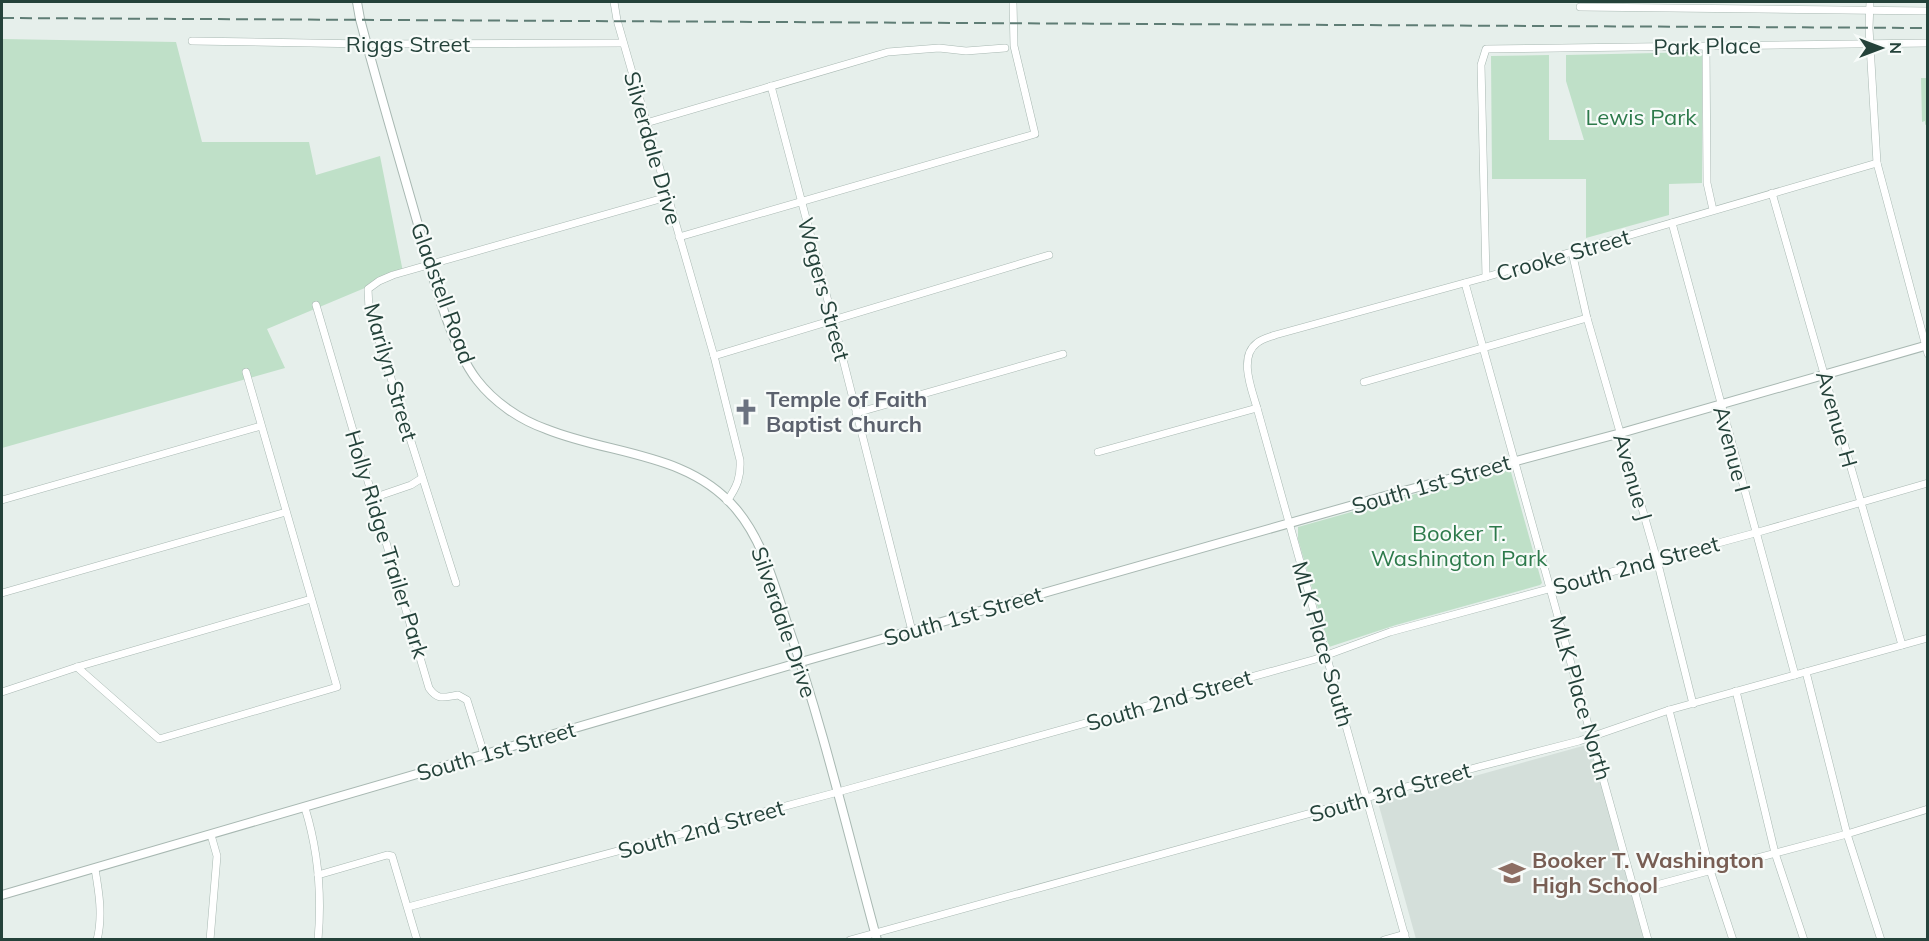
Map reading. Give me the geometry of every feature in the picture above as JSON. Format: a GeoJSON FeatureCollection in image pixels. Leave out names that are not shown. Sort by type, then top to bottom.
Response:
{"type":"FeatureCollection","features":[{"type":"Feature","properties":{"kind":"street","name":"Gladstell Road"},"geometry":{"type":"LineString","coordinates":[[357,2],[429,264],[454,336],[470,369],[488,393],[520,417],[545,429],[588,442],[656,458],[701,478],[728,501]]}},
{"type":"Feature","properties":{"kind":"street","name":"Silverdale Drive"},"geometry":{"type":"LineString","coordinates":[[614,2],[616,20],[714,356],[740,460],[741,474],[728,501],[736,509],[754,537],[767,563],[801,662],[876,936]]}},
{"type":"Feature","properties":{"kind":"street"},"geometry":{"type":"LineString","coordinates":[[679,237],[1035,134],[1014,46],[1013,2]]}},
{"type":"Feature","properties":{"kind":"street"},"geometry":{"type":"LineString","coordinates":[[1870,2],[1869,28],[1877,163],[1927,348]]}},
{"type":"Feature","properties":{"kind":"street"},"geometry":{"type":"LineString","coordinates":[[1580,8],[1627,5],[1870,12],[1928,11]]}},
{"type":"Feature","properties":{"kind":"street","name":"Riggs Street"},"geometry":{"type":"LineString","coordinates":[[192,41],[367,45],[623,43]]}},
{"type":"Feature","properties":{"kind":"street","name":"Park Place"},"geometry":{"type":"LineString","coordinates":[[1486,277],[1481,65],[1486,49],[1928,43]]}},
{"type":"Feature","properties":{"kind":"street"},"geometry":{"type":"LineString","coordinates":[[1706,46],[1707,183],[1713,210]]}},
{"type":"Feature","properties":{"kind":"street"},"geometry":{"type":"LineString","coordinates":[[646,123],[888,52],[939,48],[966,51],[1005,48]]}},
{"type":"Feature","properties":{"kind":"street","name":"Wagers Street"},"geometry":{"type":"LineString","coordinates":[[771,86],[912,631]]}},
{"type":"Feature","properties":{"kind":"street","name":"Crooke Street"},"geometry":{"type":"LineString","coordinates":[[1252,348],[1259,341],[1275,335],[1486,277],[1877,163]]}},
{"type":"Feature","properties":{"kind":"street","name":"Avenue H"},"geometry":{"type":"LineString","coordinates":[[1772,193],[1902,645]]}},
{"type":"Feature","properties":{"kind":"street","name":"Marilyn Street"},"geometry":{"type":"LineString","coordinates":[[456,583],[369,309],[368,289],[393,275],[668,197]]}},
{"type":"Feature","properties":{"kind":"street","name":"Avenue I"},"geometry":{"type":"LineString","coordinates":[[1672,223],[1795,675]]}},
{"type":"Feature","properties":{"kind":"street","name":"Avenue J"},"geometry":{"type":"LineString","coordinates":[[1572,252],[1587,318],[1657,560],[1693,704]]}},
{"type":"Feature","properties":{"kind":"street"},"geometry":{"type":"LineString","coordinates":[[714,356],[1049,255]]}},
{"type":"Feature","properties":{"kind":"street","name":"MLK Place North"},"geometry":{"type":"LineString","coordinates":[[1465,283],[1648,939]]}},
{"type":"Feature","properties":{"kind":"street","name":"Holly Ridge Trailer Park"},"geometry":{"type":"LineString","coordinates":[[316,305],[429,687],[434,695],[442,698],[458,695],[467,700],[484,754]]}},
{"type":"Feature","properties":{"kind":"street"},"geometry":{"type":"LineString","coordinates":[[1364,382],[1587,318]]}},
{"type":"Feature","properties":{"kind":"street","name":"MLK Place South"},"geometry":{"type":"LineString","coordinates":[[1252,348],[1248,358],[1248,373],[1257,408],[1406,937]]}},
{"type":"Feature","properties":{"kind":"street","name":"South 1st Street"},"geometry":{"type":"LineString","coordinates":[[2,895],[801,662],[1514,460],[1620,433],[1824,374],[1927,348]]}},
{"type":"Feature","properties":{"kind":"street"},"geometry":{"type":"LineString","coordinates":[[856,413],[1063,354]]}},
{"type":"Feature","properties":{"kind":"street"},"geometry":{"type":"LineString","coordinates":[[77,667],[159,739],[337,687],[246,372]]}},
{"type":"Feature","properties":{"kind":"street"},"geometry":{"type":"LineString","coordinates":[[1098,453],[1257,408]]}},
{"type":"Feature","properties":{"kind":"street"},"geometry":{"type":"LineString","coordinates":[[2,500],[261,426]]}},
{"type":"Feature","properties":{"kind":"street"},"geometry":{"type":"LineString","coordinates":[[373,498],[411,485],[422,478]]}},
{"type":"Feature","properties":{"kind":"street","name":"South 2nd Street"},"geometry":{"type":"LineString","coordinates":[[408,907],[838,792],[1327,655],[1390,632],[1755,533],[1928,483]]}},
{"type":"Feature","properties":{"kind":"street"},"geometry":{"type":"LineString","coordinates":[[2,593],[286,512]]}},
{"type":"Feature","properties":{"kind":"street"},"geometry":{"type":"LineString","coordinates":[[2,692],[77,667],[311,599]]}},
{"type":"Feature","properties":{"kind":"street","name":"South 3rd Street"},"geometry":{"type":"LineString","coordinates":[[850,939],[876,936],[1367,799],[1591,736],[1669,710],[1928,638]]}},
{"type":"Feature","properties":{"kind":"street"},"geometry":{"type":"LineString","coordinates":[[1806,672],[1847,834],[1881,939]]}},
{"type":"Feature","properties":{"kind":"street"},"geometry":{"type":"LineString","coordinates":[[1736,691],[1775,853],[1804,939]]}},
{"type":"Feature","properties":{"kind":"street"},"geometry":{"type":"LineString","coordinates":[[1669,710],[1710,870],[1733,939]]}},
{"type":"Feature","properties":{"kind":"street"},"geometry":{"type":"LineString","coordinates":[[305,807],[314,843],[318,875],[318,939]]}},
{"type":"Feature","properties":{"kind":"street"},"geometry":{"type":"LineString","coordinates":[[1634,891],[1847,834],[1928,809]]}},
{"type":"Feature","properties":{"kind":"street"},"geometry":{"type":"LineString","coordinates":[[210,939],[217,856],[211,835]]}},
{"type":"Feature","properties":{"kind":"street"},"geometry":{"type":"LineString","coordinates":[[318,875],[391,855],[395,860],[417,939]]}},
{"type":"Feature","properties":{"kind":"street"},"geometry":{"type":"LineString","coordinates":[[94,869],[99,891],[100,913],[97,939]]}},
{"type":"Feature","properties":{"kind":"street"},"geometry":{"type":"LineString","coordinates":[[1384,939],[1406,937]]}},
{"type":"Feature","properties":{"kind":"shaded area","name":"Booker T. Washington High School"},"geometry":{"type":"Polygon","coordinates":[[[1590,744],[1644,939],[1416,939],[1379,806],[1381,802],[1590,744]]]}},
{"type":"Feature","properties":{"kind":"green space"},"geometry":{"type":"Polygon","coordinates":[[[2,39],[176,42],[202,142],[309,142],[316,175],[380,156],[403,272],[267,329],[285,368],[2,448],[2,39]]]}},
{"type":"Feature","properties":{"kind":"green space","name":"Lewis Park"},"geometry":{"type":"Polygon","coordinates":[[[1702,52],[1702,183],[1669,184],[1669,215],[1586,238],[1586,179],[1492,179],[1491,56],[1549,55],[1549,140],[1584,140],[1566,81],[1566,55],[1702,52]]]}},
{"type":"Feature","properties":{"kind":"green space"},"geometry":{"type":"Polygon","coordinates":[[[1921,78],[1927,78],[1927,124],[1925,125],[1925,121],[1922,122],[1921,78]]]}},
{"type":"Feature","properties":{"kind":"green space","name":"Booker T. Washington Park"},"geometry":{"type":"Polygon","coordinates":[[[1504,469],[1511,472],[1542,583],[1329,647],[1298,539],[1298,527],[1504,469]]]}},
{"type":"Feature","properties":{"kind":"railway"},"geometry":{"type":"LineString","coordinates":[[2,18],[1928,28]]}},
{"type":"Feature","properties":{"kind":"place","name":"Temple of Faith Baptist Church"},"geometry":{"type":"Point","coordinates":[746,412]}},
{"type":"Feature","properties":{"kind":"place","name":"Booker T. Washington High School"},"geometry":{"type":"Point","coordinates":[1512,873]}}]}
